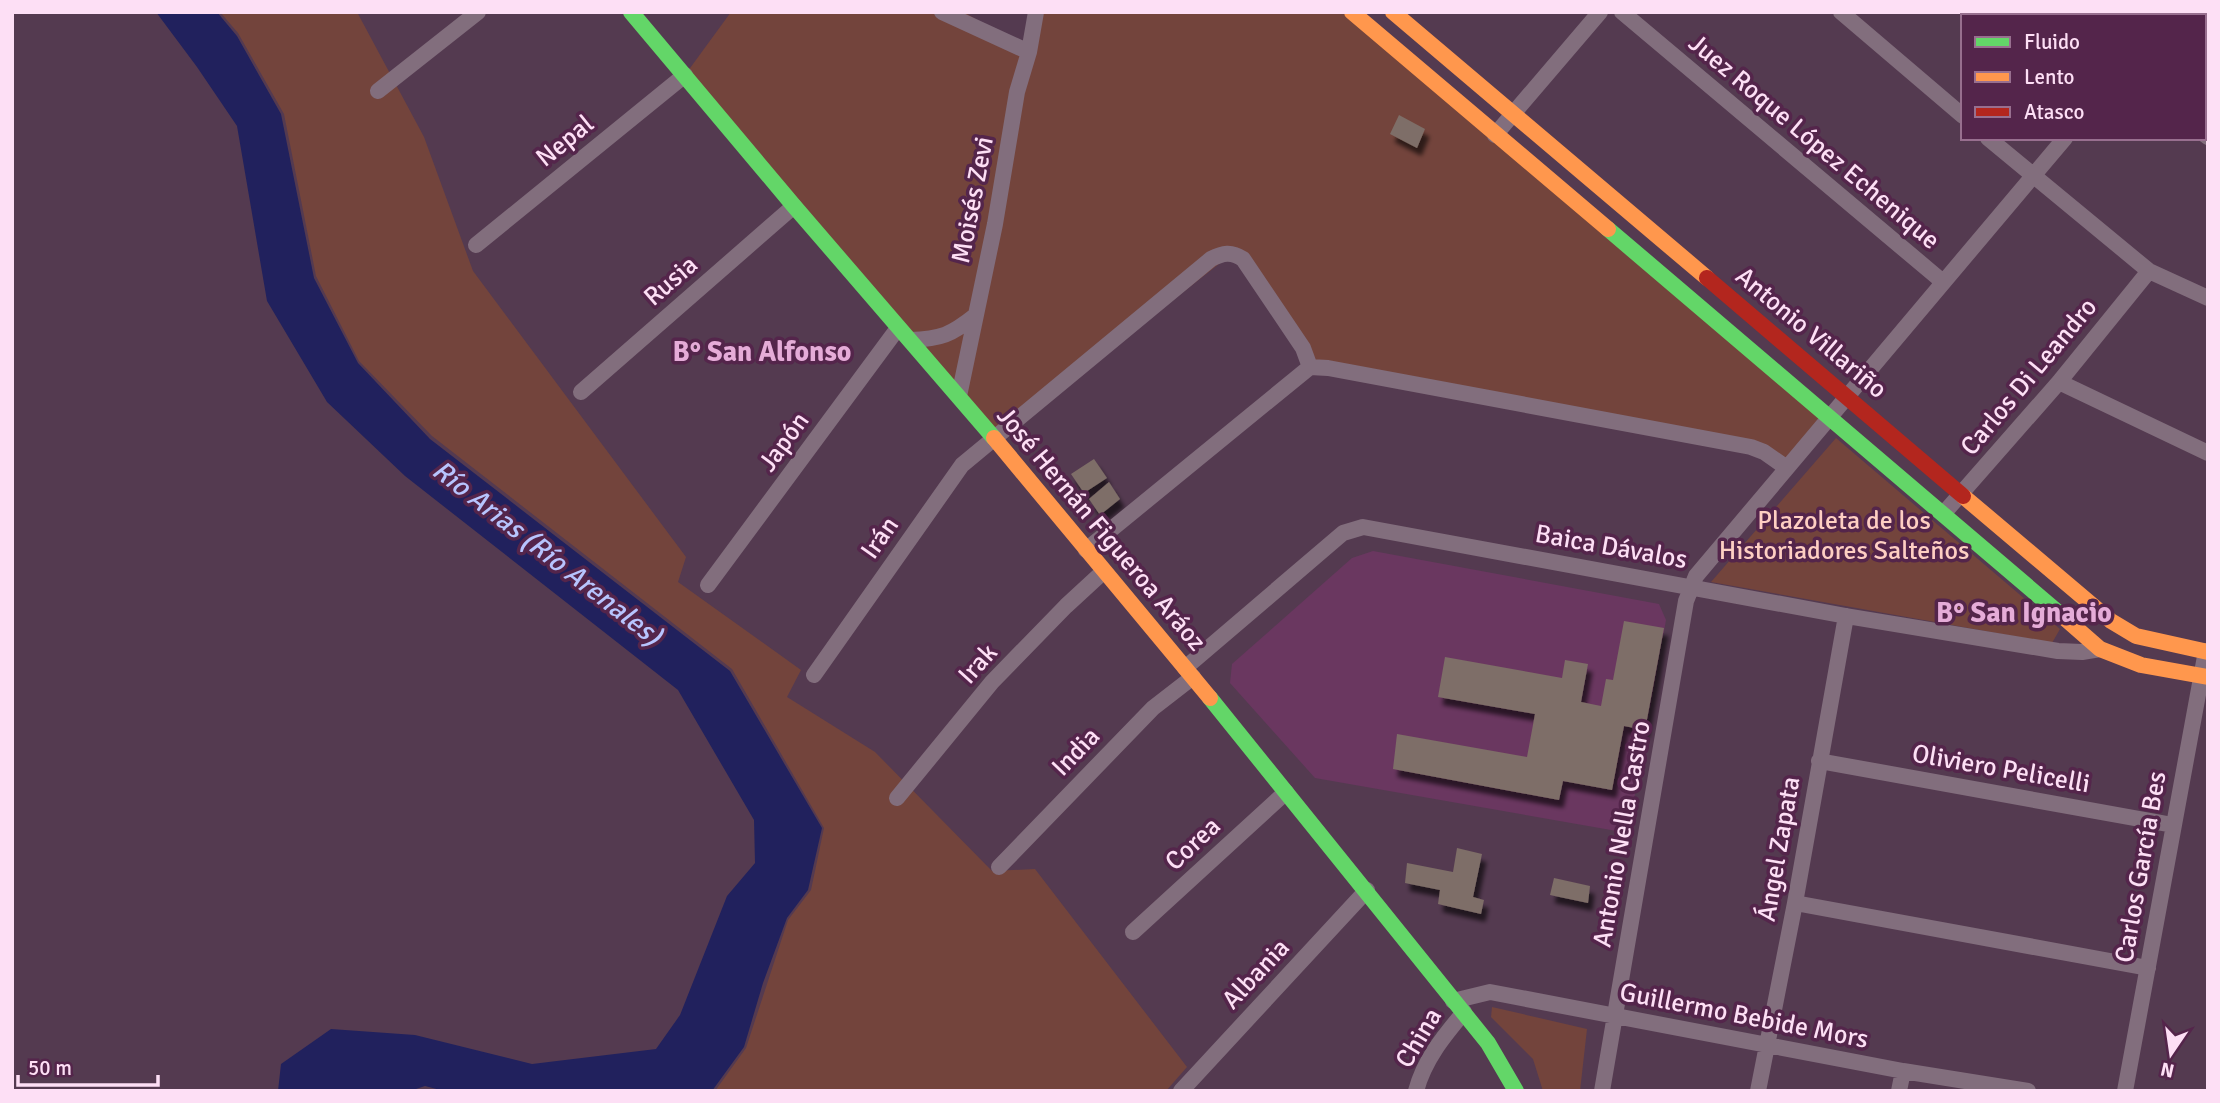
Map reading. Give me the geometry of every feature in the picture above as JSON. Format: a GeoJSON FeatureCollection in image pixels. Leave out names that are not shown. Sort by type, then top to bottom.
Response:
{"type":"FeatureCollection","features":[{"type":"Feature","properties":{"kind":"street"},"geometry":{"type":"LineString","coordinates":[[378,91],[478,12]]}},
{"type":"Feature","properties":{"kind":"street","name":"José Hernán Figueroa Aráoz"},"geometry":{"type":"LineString","coordinates":[[632,12],[1189,672],[1488,1043],[1516,1091]]}},
{"type":"Feature","properties":{"kind":"street"},"geometry":{"type":"LineString","coordinates":[[942,12],[1029,52]]}},
{"type":"Feature","properties":{"kind":"street","name":"Moisés Zevi"},"geometry":{"type":"LineString","coordinates":[[959,397],[995,224],[1017,92],[1029,52],[1036,12]]}},
{"type":"Feature","properties":{"kind":"street","name":"Antonio Villariño"},"geometry":{"type":"LineString","coordinates":[[1352,12],[1944,513],[2100,649]]}},
{"type":"Feature","properties":{"kind":"street"},"geometry":{"type":"LineString","coordinates":[[1495,135],[1600,12]]}},
{"type":"Feature","properties":{"kind":"street","name":"Juez Roque López Echenique"},"geometry":{"type":"LineString","coordinates":[[1622,12],[1943,282]]}},
{"type":"Feature","properties":{"kind":"street"},"geometry":{"type":"LineString","coordinates":[[1841,12],[1961,114]]}},
{"type":"Feature","properties":{"kind":"street"},"geometry":{"type":"LineString","coordinates":[[1381,37],[1399,14]]}},
{"type":"Feature","properties":{"kind":"street","name":"Antonio Villariño"},"geometry":{"type":"LineString","coordinates":[[1399,14],[2124,630],[2149,640],[2207,652]]}},
{"type":"Feature","properties":{"kind":"street","name":"Nepal"},"geometry":{"type":"LineString","coordinates":[[476,245],[685,75]]}},
{"type":"Feature","properties":{"kind":"street"},"geometry":{"type":"LineString","coordinates":[[1990,140],[2149,271],[2208,298]]}},
{"type":"Feature","properties":{"kind":"street"},"geometry":{"type":"LineString","coordinates":[[1690,586],[2063,140]]}},
{"type":"Feature","properties":{"kind":"street","name":"Rusia"},"geometry":{"type":"LineString","coordinates":[[581,392],[794,206]]}},
{"type":"Feature","properties":{"kind":"street","name":"Irán"},"geometry":{"type":"LineString","coordinates":[[814,674],[962,465],[1211,259],[1234,253],[1243,259],[1303,348],[1310,367]]}},
{"type":"Feature","properties":{"kind":"street","name":"Carlos Di Leandro"},"geometry":{"type":"LineString","coordinates":[[1944,513],[2059,382],[2149,271]]}},
{"type":"Feature","properties":{"kind":"street"},"geometry":{"type":"LineString","coordinates":[[909,340],[946,336],[976,315]]}},
{"type":"Feature","properties":{"kind":"street","name":"Japón"},"geometry":{"type":"LineString","coordinates":[[708,584],[898,328]]}},
{"type":"Feature","properties":{"kind":"street"},"geometry":{"type":"LineString","coordinates":[[1086,550],[1310,367],[1328,368],[1751,447],[1764,452],[1787,468]]}},
{"type":"Feature","properties":{"kind":"street"},"geometry":{"type":"LineString","coordinates":[[2059,382],[2208,453]]}},
{"type":"Feature","properties":{"kind":"street","name":"India"},"geometry":{"type":"LineString","coordinates":[[999,867],[1189,672],[1343,533],[1354,528],[1376,529]]}},
{"type":"Feature","properties":{"kind":"street","name":"Baica Dávalos"},"geometry":{"type":"LineString","coordinates":[[1376,529],[1846,616],[2058,651],[2082,652],[2100,649],[2141,665],[2204,676]]}},
{"type":"Feature","properties":{"kind":"street","name":"Irak"},"geometry":{"type":"LineString","coordinates":[[897,798],[992,682],[1104,571]]}},
{"type":"Feature","properties":{"kind":"street","name":"Antonio Nella Castro"},"geometry":{"type":"LineString","coordinates":[[1602,1091],[1690,586]]}},
{"type":"Feature","properties":{"kind":"street","name":"Ángel Zapata"},"geometry":{"type":"LineString","coordinates":[[1758,1091],[1795,903],[1846,616]]}},
{"type":"Feature","properties":{"kind":"street","name":"Carlos García Bes"},"geometry":{"type":"LineString","coordinates":[[2125,1091],[2207,652]]}},
{"type":"Feature","properties":{"kind":"street","name":"Oliviero Pelicelli"},"geometry":{"type":"LineString","coordinates":[[1819,761],[2173,825]]}},
{"type":"Feature","properties":{"kind":"street","name":"Corea"},"geometry":{"type":"LineString","coordinates":[[1133,932],[1286,792]]}},
{"type":"Feature","properties":{"kind":"street","name":"Albania"},"geometry":{"type":"LineString","coordinates":[[1181,1091],[1367,890]]}},
{"type":"Feature","properties":{"kind":"street"},"geometry":{"type":"LineString","coordinates":[[1795,903],[2148,968]]}},
{"type":"Feature","properties":{"kind":"street","name":"Guillermo Bebide Mors"},"geometry":{"type":"LineString","coordinates":[[1458,1006],[1490,992],[1903,1071],[2028,1091]]}},
{"type":"Feature","properties":{"kind":"street","name":"China"},"geometry":{"type":"LineString","coordinates":[[1416,1091],[1423,1070],[1443,1038],[1458,1006]]}},
{"type":"Feature","properties":{"kind":"street"},"geometry":{"type":"LineString","coordinates":[[1899,1091],[1903,1071]]}},
{"type":"Feature","properties":{"kind":"shaded area"},"geometry":{"type":"Polygon","coordinates":[[[1373,551],[1659,604],[1666,620],[1628,833],[1315,778],[1230,683],[1232,664],[1352,558],[1373,551]]]}},
{"type":"Feature","properties":{"kind":"green space"},"geometry":{"type":"Polygon","coordinates":[[[220,12],[357,12],[424,137],[473,271],[686,557],[678,582],[801,670],[787,697],[875,752],[992,871],[1035,869],[1187,1067],[1166,1091],[715,1091],[746,1048],[788,920],[811,890],[824,828],[732,669],[432,436],[359,361],[316,276],[284,114],[238,33],[220,12]]]}},
{"type":"Feature","properties":{"kind":"green space","name":"Plazoleta de los Historiadores Salteños"},"geometry":{"type":"Polygon","coordinates":[[[731,12],[964,12],[1028,51],[1036,12],[1351,12],[1829,417],[1787,468],[1751,447],[1310,367],[1233,253],[995,439],[685,75],[731,12]]]}},
{"type":"Feature","properties":{"kind":"green space","name":"Plazoleta de los Historiadores Salteños"},"geometry":{"type":"Polygon","coordinates":[[[1836,438],[2060,629],[2052,643],[1711,582],[1836,438]]]}},
{"type":"Feature","properties":{"kind":"green space"},"geometry":{"type":"Polygon","coordinates":[[[1492,1007],[1587,1029],[1580,1091],[1543,1091],[1533,1059],[1491,1017],[1492,1007]]]}},
{"type":"Feature","properties":{"kind":"water","name":"Río Arias (Río Arenales)"},"geometry":{"type":"Polygon","coordinates":[[[156,12],[217,12],[237,36],[281,114],[314,278],[358,363],[430,439],[730,671],[822,828],[808,890],[787,918],[763,983],[744,1047],[712,1091],[444,1091],[425,1086],[410,1091],[278,1091],[281,1064],[331,1029],[415,1035],[532,1064],[656,1049],[680,1015],[727,896],[755,863],[754,820],[678,690],[405,476],[327,402],[267,301],[237,126],[156,12]]]}},
{"type":"Feature","properties":{"kind":"building"},"geometry":{"type":"Polygon","coordinates":[[[1399,115],[1425,129],[1417,148],[1390,134],[1399,115]]]}},
{"type":"Feature","properties":{"kind":"building"},"geometry":{"type":"Polygon","coordinates":[[[1094,459],[1107,478],[1084,493],[1071,474],[1094,459]]]}},
{"type":"Feature","properties":{"kind":"building"},"geometry":{"type":"Polygon","coordinates":[[[1109,482],[1120,499],[1100,515],[1089,499],[1109,482]]]}},
{"type":"Feature","properties":{"kind":"building"},"geometry":{"type":"Polygon","coordinates":[[[1624,621],[1664,628],[1645,730],[1624,726],[1612,790],[1563,781],[1559,800],[1393,769],[1397,734],[1527,757],[1535,714],[1438,697],[1445,657],[1562,678],[1565,660],[1588,664],[1581,702],[1601,706],[1606,679],[1613,680],[1624,621]]]}},
{"type":"Feature","properties":{"kind":"building"},"geometry":{"type":"Polygon","coordinates":[[[1457,848],[1482,854],[1473,897],[1484,900],[1481,914],[1438,904],[1440,890],[1405,883],[1407,863],[1453,872],[1457,848]]]}},
{"type":"Feature","properties":{"kind":"building"},"geometry":{"type":"Polygon","coordinates":[[[1554,878],[1590,886],[1588,903],[1550,895],[1554,878]]]}},
{"type":"Feature","properties":{"kind":"traffic: fast"},"geometry":{"type":"LineString","coordinates":[[631,12],[994,438]]}},
{"type":"Feature","properties":{"kind":"traffic: fast"},"geometry":{"type":"LineString","coordinates":[[1608,229],[2060,614]]}},
{"type":"Feature","properties":{"kind":"traffic: fast"},"geometry":{"type":"LineString","coordinates":[[1210,698],[1488,1043],[1516,1091]]}},
{"type":"Feature","properties":{"kind":"traffic: slow"},"geometry":{"type":"LineString","coordinates":[[1352,12],[1608,229]]}},
{"type":"Feature","properties":{"kind":"traffic: slow"},"geometry":{"type":"LineString","coordinates":[[1393,12],[1707,278]]}},
{"type":"Feature","properties":{"kind":"traffic: slow"},"geometry":{"type":"LineString","coordinates":[[994,438],[1210,698]]}},
{"type":"Feature","properties":{"kind":"traffic: slow"},"geometry":{"type":"LineString","coordinates":[[1963,496],[2111,621],[2136,636],[2208,652]]}},
{"type":"Feature","properties":{"kind":"traffic: slow"},"geometry":{"type":"LineString","coordinates":[[2060,614],[2100,649],[2141,665],[2208,677]]}},
{"type":"Feature","properties":{"kind":"traffic: jam"},"geometry":{"type":"LineString","coordinates":[[1707,278],[1963,496]]}},
{"type":"Feature","properties":{"kind":"district","name":"B° San Alfonso"},"geometry":{"type":"Point","coordinates":[762,352]}},
{"type":"Feature","properties":{"kind":"district","name":"B° San Ignacio"},"geometry":{"type":"Point","coordinates":[2024,613]}}]}
